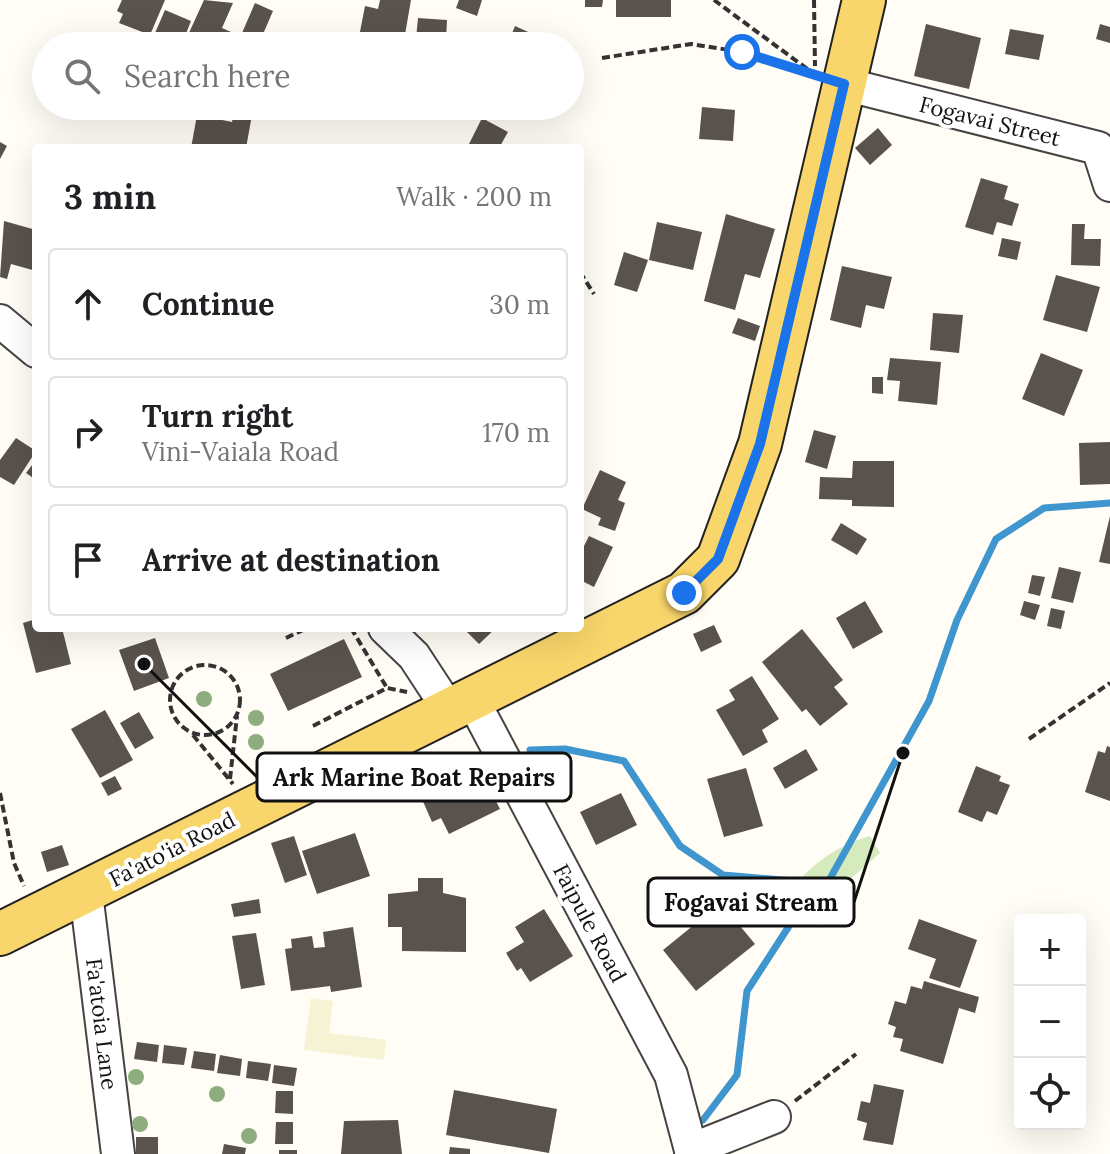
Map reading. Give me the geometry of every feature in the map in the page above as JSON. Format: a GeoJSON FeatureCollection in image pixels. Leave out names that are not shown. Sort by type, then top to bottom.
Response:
{"type":"FeatureCollection","features":[{"type":"Feature","properties":{"kind":"main road","name":"Fa'ato'ia Road"},"geometry":{"type":"LineString","coordinates":[[0,934],[86,893],[240,794],[456,703],[684,593],[718,559],[760,444],[829,79],[864,0]]}},
{"type":"Feature","properties":{"kind":"street","name":"Fogavai Street"},"geometry":{"type":"LineString","coordinates":[[829,79],[1104,150],[1110,185]]}},
{"type":"Feature","properties":{"kind":"street"},"geometry":{"type":"LineString","coordinates":[[0,321],[32,348]]}},
{"type":"Feature","properties":{"kind":"street","name":"Faipule Road"},"geometry":{"type":"LineString","coordinates":[[389,632],[456,703],[671,1075],[692,1152]]}},
{"type":"Feature","properties":{"kind":"street","name":"Fa'atoia Lane"},"geometry":{"type":"LineString","coordinates":[[86,893],[118,1154]]}},
{"type":"Feature","properties":{"kind":"street"},"geometry":{"type":"LineString","coordinates":[[692,1152],[774,1117]]}},
{"type":"Feature","properties":{"kind":"path"},"geometry":{"type":"LineString","coordinates":[[714,0],[829,79]]}},
{"type":"Feature","properties":{"kind":"path"},"geometry":{"type":"LineString","coordinates":[[814,0],[829,79]]}},
{"type":"Feature","properties":{"kind":"path"},"geometry":{"type":"LineString","coordinates":[[602,58],[691,44],[742,52],[829,79]]}},
{"type":"Feature","properties":{"kind":"path"},"geometry":{"type":"LineString","coordinates":[[584,278],[594,294]]}},
{"type":"Feature","properties":{"kind":"path"},"geometry":{"type":"LineString","coordinates":[[286,638],[299,632]]}},
{"type":"Feature","properties":{"kind":"path"},"geometry":{"type":"LineString","coordinates":[[353,632],[387,688]]}},
{"type":"Feature","properties":{"kind":"path"},"geometry":{"type":"LineString","coordinates":[[191,733],[213,735],[231,723],[237,714],[240,704],[235,682],[218,668],[196,666],[178,677],[169,697],[174,719],[191,733],[240,794]]}},
{"type":"Feature","properties":{"kind":"path"},"geometry":{"type":"LineString","coordinates":[[1029,739],[1110,683]]}},
{"type":"Feature","properties":{"kind":"path"},"geometry":{"type":"LineString","coordinates":[[313,726],[387,688],[456,703]]}},
{"type":"Feature","properties":{"kind":"path"},"geometry":{"type":"LineString","coordinates":[[237,714],[240,794]]}},
{"type":"Feature","properties":{"kind":"path"},"geometry":{"type":"LineString","coordinates":[[0,793],[14,863],[38,918]]}},
{"type":"Feature","properties":{"kind":"path"},"geometry":{"type":"LineString","coordinates":[[774,1117],[856,1054]]}},
{"type":"Feature","properties":{"kind":"shaded area"},"geometry":{"type":"Polygon","coordinates":[[[311,998],[333,1001],[329,1033],[386,1040],[384,1060],[304,1050],[311,998]]]}},
{"type":"Feature","properties":{"kind":"green space"},"geometry":{"type":"Polygon","coordinates":[[[870,836],[880,853],[838,890],[820,928],[791,923],[784,911],[805,874],[830,854],[870,836]]]}},
{"type":"Feature","properties":{"kind":"building"},"geometry":{"type":"Polygon","coordinates":[[[122,0],[165,0],[151,32],[142,32],[119,23],[123,14],[117,11],[122,0]]]}},
{"type":"Feature","properties":{"kind":"building"},"geometry":{"type":"Polygon","coordinates":[[[204,0],[233,3],[222,28],[231,32],[189,32],[204,0]]]}},
{"type":"Feature","properties":{"kind":"building"},"geometry":{"type":"Polygon","coordinates":[[[380,0],[411,0],[405,32],[360,32],[365,6],[378,9],[380,0]]]}},
{"type":"Feature","properties":{"kind":"building"},"geometry":{"type":"Polygon","coordinates":[[[459,0],[482,0],[477,16],[456,8],[459,0]]]}},
{"type":"Feature","properties":{"kind":"building"},"geometry":{"type":"Polygon","coordinates":[[[585,0],[603,0],[602,7],[585,7],[585,0]]]}},
{"type":"Feature","properties":{"kind":"building"},"geometry":{"type":"Polygon","coordinates":[[[616,0],[671,0],[671,17],[616,17],[616,0]]]}},
{"type":"Feature","properties":{"kind":"building"},"geometry":{"type":"Polygon","coordinates":[[[255,3],[273,11],[264,32],[242,32],[255,3]]]}},
{"type":"Feature","properties":{"kind":"building"},"geometry":{"type":"Polygon","coordinates":[[[165,10],[191,21],[187,32],[155,32],[165,10]]]}},
{"type":"Feature","properties":{"kind":"building"},"geometry":{"type":"Polygon","coordinates":[[[418,18],[447,20],[446,32],[417,32],[418,18]]]}},
{"type":"Feature","properties":{"kind":"building"},"geometry":{"type":"Polygon","coordinates":[[[926,24],[981,38],[969,89],[914,76],[926,24]]]}},
{"type":"Feature","properties":{"kind":"building"},"geometry":{"type":"Polygon","coordinates":[[[1100,24],[1110,27],[1110,43],[1096,39],[1100,24]]]}},
{"type":"Feature","properties":{"kind":"building"},"geometry":{"type":"Polygon","coordinates":[[[515,26],[528,32],[513,32],[515,26]]]}},
{"type":"Feature","properties":{"kind":"building"},"geometry":{"type":"Polygon","coordinates":[[[1010,29],[1044,35],[1039,60],[1005,54],[1010,29]]]}},
{"type":"Feature","properties":{"kind":"building"},"geometry":{"type":"Polygon","coordinates":[[[702,107],[735,110],[733,141],[699,139],[702,107]]]}},
{"type":"Feature","properties":{"kind":"building"},"geometry":{"type":"Polygon","coordinates":[[[196,120],[251,120],[247,144],[192,144],[196,120]]]}},
{"type":"Feature","properties":{"kind":"building"},"geometry":{"type":"Polygon","coordinates":[[[481,120],[508,132],[501,144],[469,144],[481,120]]]}},
{"type":"Feature","properties":{"kind":"building"},"geometry":{"type":"Polygon","coordinates":[[[878,128],[892,145],[870,165],[855,148],[878,128]]]}},
{"type":"Feature","properties":{"kind":"building"},"geometry":{"type":"Polygon","coordinates":[[[0,142],[7,146],[0,159],[0,142]]]}},
{"type":"Feature","properties":{"kind":"building"},"geometry":{"type":"Polygon","coordinates":[[[981,178],[1008,186],[1004,199],[1019,204],[1012,226],[997,222],[993,235],[965,227],[981,178]]]}},
{"type":"Feature","properties":{"kind":"building"},"geometry":{"type":"Polygon","coordinates":[[[726,214],[775,229],[760,278],[745,274],[735,310],[704,301],[726,214]]]}},
{"type":"Feature","properties":{"kind":"building"},"geometry":{"type":"Polygon","coordinates":[[[4,221],[32,229],[32,270],[11,264],[7,279],[0,277],[4,221]]]}},
{"type":"Feature","properties":{"kind":"building"},"geometry":{"type":"Polygon","coordinates":[[[657,222],[702,232],[693,270],[649,260],[657,222]]]}},
{"type":"Feature","properties":{"kind":"building"},"geometry":{"type":"Polygon","coordinates":[[[1072,224],[1085,224],[1084,239],[1101,239],[1100,266],[1071,265],[1072,224]]]}},
{"type":"Feature","properties":{"kind":"building"},"geometry":{"type":"Polygon","coordinates":[[[1002,238],[1021,242],[1017,260],[998,256],[1002,238]]]}},
{"type":"Feature","properties":{"kind":"building"},"geometry":{"type":"Polygon","coordinates":[[[624,252],[648,260],[637,292],[614,285],[624,252]]]}},
{"type":"Feature","properties":{"kind":"building"},"geometry":{"type":"Polygon","coordinates":[[[842,266],[892,277],[884,309],[866,305],[861,328],[830,320],[842,266]]]}},
{"type":"Feature","properties":{"kind":"building"},"geometry":{"type":"Polygon","coordinates":[[[1056,275],[1100,287],[1087,332],[1043,320],[1056,275]]]}},
{"type":"Feature","properties":{"kind":"building"},"geometry":{"type":"Polygon","coordinates":[[[933,313],[963,315],[959,353],[930,350],[933,313]]]}},
{"type":"Feature","properties":{"kind":"building"},"geometry":{"type":"Polygon","coordinates":[[[738,318],[760,326],[755,341],[732,333],[738,318]]]}},
{"type":"Feature","properties":{"kind":"building"},"geometry":{"type":"Polygon","coordinates":[[[1041,353],[1083,370],[1064,416],[1022,399],[1041,353]]]}},
{"type":"Feature","properties":{"kind":"building"},"geometry":{"type":"Polygon","coordinates":[[[890,358],[941,362],[937,405],[898,401],[900,381],[887,380],[890,358]]]}},
{"type":"Feature","properties":{"kind":"building"},"geometry":{"type":"Polygon","coordinates":[[[872,377],[883,377],[883,394],[872,393],[872,377]]]}},
{"type":"Feature","properties":{"kind":"building"},"geometry":{"type":"Polygon","coordinates":[[[814,430],[836,436],[827,469],[805,462],[814,430]]]}},
{"type":"Feature","properties":{"kind":"building"},"geometry":{"type":"Polygon","coordinates":[[[16,438],[32,448],[32,457],[14,485],[0,477],[0,460],[16,438]]]}},
{"type":"Feature","properties":{"kind":"building"},"geometry":{"type":"Polygon","coordinates":[[[1110,442],[1110,484],[1080,485],[1079,443],[1110,442]]]}},
{"type":"Feature","properties":{"kind":"building"},"geometry":{"type":"Polygon","coordinates":[[[853,461],[894,461],[894,507],[852,506],[852,500],[819,499],[820,477],[852,478],[853,461]]]}},
{"type":"Feature","properties":{"kind":"building"},"geometry":{"type":"Polygon","coordinates":[[[600,470],[626,482],[618,500],[625,503],[615,531],[598,525],[601,518],[584,510],[600,470]]]}},
{"type":"Feature","properties":{"kind":"building"},"geometry":{"type":"Polygon","coordinates":[[[1110,516],[1110,564],[1099,562],[1110,516]]]}},
{"type":"Feature","properties":{"kind":"building"},"geometry":{"type":"Polygon","coordinates":[[[841,523],[867,539],[857,555],[831,540],[841,523]]]}},
{"type":"Feature","properties":{"kind":"building"},"geometry":{"type":"Polygon","coordinates":[[[589,536],[613,547],[594,587],[584,582],[584,546],[589,536]]]}},
{"type":"Feature","properties":{"kind":"building"},"geometry":{"type":"Polygon","coordinates":[[[1059,567],[1081,572],[1073,603],[1051,598],[1059,567]]]}},
{"type":"Feature","properties":{"kind":"building"},"geometry":{"type":"Polygon","coordinates":[[[1032,575],[1045,577],[1040,596],[1028,593],[1032,575]]]}},
{"type":"Feature","properties":{"kind":"building"},"geometry":{"type":"Polygon","coordinates":[[[865,601],[883,632],[853,649],[836,618],[865,601]]]}},
{"type":"Feature","properties":{"kind":"building"},"geometry":{"type":"Polygon","coordinates":[[[1024,601],[1040,605],[1035,620],[1020,615],[1024,601]]]}},
{"type":"Feature","properties":{"kind":"building"},"geometry":{"type":"Polygon","coordinates":[[[1051,608],[1065,611],[1061,629],[1047,626],[1051,608]]]}},
{"type":"Feature","properties":{"kind":"building"},"geometry":{"type":"Polygon","coordinates":[[[32,620],[32,632],[63,632],[71,664],[36,673],[23,623],[32,620]]]}},
{"type":"Feature","properties":{"kind":"building"},"geometry":{"type":"Polygon","coordinates":[[[714,625],[722,642],[701,652],[693,634],[714,625]]]}},
{"type":"Feature","properties":{"kind":"building"},"geometry":{"type":"Polygon","coordinates":[[[802,629],[843,680],[834,687],[848,704],[820,726],[806,709],[802,712],[762,662],[802,629]]]}},
{"type":"Feature","properties":{"kind":"building"},"geometry":{"type":"Polygon","coordinates":[[[467,632],[492,632],[479,644],[467,632]]]}},
{"type":"Feature","properties":{"kind":"building"},"geometry":{"type":"Polygon","coordinates":[[[155,638],[169,678],[134,691],[119,650],[155,638]]]}},
{"type":"Feature","properties":{"kind":"building"},"geometry":{"type":"Polygon","coordinates":[[[344,639],[362,677],[288,711],[270,674],[344,639]]]}},
{"type":"Feature","properties":{"kind":"building"},"geometry":{"type":"Polygon","coordinates":[[[752,676],[779,719],[762,730],[768,742],[743,756],[716,710],[735,700],[729,690],[752,676]]]}},
{"type":"Feature","properties":{"kind":"building"},"geometry":{"type":"Polygon","coordinates":[[[105,710],[133,760],[100,778],[71,729],[105,710]]]}},
{"type":"Feature","properties":{"kind":"building"},"geometry":{"type":"Polygon","coordinates":[[[139,712],[154,738],[135,749],[120,723],[139,712]]]}},
{"type":"Feature","properties":{"kind":"building"},"geometry":{"type":"Polygon","coordinates":[[[1107,746],[1110,747],[1110,801],[1085,792],[1098,751],[1105,753],[1107,746]]]}},
{"type":"Feature","properties":{"kind":"building"},"geometry":{"type":"Polygon","coordinates":[[[806,749],[818,770],[785,789],[773,768],[806,749]]]}},
{"type":"Feature","properties":{"kind":"building"},"geometry":{"type":"Polygon","coordinates":[[[463,755],[466,761],[474,757],[500,809],[449,834],[441,818],[432,822],[411,774],[449,756],[451,761],[463,755]]]}},
{"type":"Feature","properties":{"kind":"building"},"geometry":{"type":"Polygon","coordinates":[[[976,766],[1001,776],[999,781],[1010,785],[997,815],[987,811],[982,822],[958,812],[976,766]]]}},
{"type":"Feature","properties":{"kind":"building"},"geometry":{"type":"Polygon","coordinates":[[[746,768],[763,826],[724,837],[707,779],[746,768]]]}},
{"type":"Feature","properties":{"kind":"building"},"geometry":{"type":"Polygon","coordinates":[[[115,776],[122,789],[108,796],[101,783],[115,776]]]}},
{"type":"Feature","properties":{"kind":"building"},"geometry":{"type":"Polygon","coordinates":[[[621,793],[637,825],[596,845],[580,812],[621,793]]]}},
{"type":"Feature","properties":{"kind":"building"},"geometry":{"type":"Polygon","coordinates":[[[355,833],[370,876],[317,894],[302,851],[355,833]]]}},
{"type":"Feature","properties":{"kind":"building"},"geometry":{"type":"Polygon","coordinates":[[[294,836],[307,875],[285,883],[271,843],[294,836]]]}},
{"type":"Feature","properties":{"kind":"building"},"geometry":{"type":"Polygon","coordinates":[[[62,845],[69,865],[47,872],[41,852],[62,845]]]}},
{"type":"Feature","properties":{"kind":"building"},"geometry":{"type":"Polygon","coordinates":[[[418,878],[443,878],[443,893],[466,898],[466,952],[402,951],[402,927],[388,927],[388,894],[418,891],[418,878]]]}},
{"type":"Feature","properties":{"kind":"building"},"geometry":{"type":"Polygon","coordinates":[[[259,899],[261,913],[234,917],[231,904],[259,899]]]}},
{"type":"Feature","properties":{"kind":"building"},"geometry":{"type":"Polygon","coordinates":[[[721,903],[755,944],[696,991],[663,950],[721,903]]]}},
{"type":"Feature","properties":{"kind":"building"},"geometry":{"type":"Polygon","coordinates":[[[544,909],[573,956],[530,982],[521,968],[517,971],[506,953],[524,942],[515,927],[544,909]]]}},
{"type":"Feature","properties":{"kind":"building"},"geometry":{"type":"Polygon","coordinates":[[[919,919],[977,940],[960,988],[929,978],[936,959],[908,949],[919,919]]]}},
{"type":"Feature","properties":{"kind":"building"},"geometry":{"type":"Polygon","coordinates":[[[353,927],[362,987],[331,992],[330,986],[291,991],[285,949],[292,948],[291,939],[312,936],[314,948],[325,947],[323,932],[353,927]]]}},
{"type":"Feature","properties":{"kind":"building"},"geometry":{"type":"Polygon","coordinates":[[[256,933],[265,985],[241,989],[232,936],[256,933]]]}},
{"type":"Feature","properties":{"kind":"building"},"geometry":{"type":"Polygon","coordinates":[[[924,981],[979,997],[975,1013],[959,1008],[943,1064],[900,1051],[903,1039],[893,1037],[896,1027],[888,1024],[895,1001],[906,1004],[911,986],[922,989],[924,981]]]}},
{"type":"Feature","properties":{"kind":"building"},"geometry":{"type":"Polygon","coordinates":[[[137,1042],[159,1045],[157,1062],[134,1059],[137,1042]]]}},
{"type":"Feature","properties":{"kind":"building"},"geometry":{"type":"Polygon","coordinates":[[[164,1045],[187,1048],[184,1065],[162,1063],[164,1045]]]}},
{"type":"Feature","properties":{"kind":"building"},"geometry":{"type":"Polygon","coordinates":[[[194,1051],[216,1054],[214,1071],[191,1068],[194,1051]]]}},
{"type":"Feature","properties":{"kind":"building"},"geometry":{"type":"Polygon","coordinates":[[[220,1055],[242,1059],[240,1076],[217,1073],[220,1055]]]}},
{"type":"Feature","properties":{"kind":"building"},"geometry":{"type":"Polygon","coordinates":[[[248,1061],[271,1064],[268,1081],[246,1078],[248,1061]]]}},
{"type":"Feature","properties":{"kind":"building"},"geometry":{"type":"Polygon","coordinates":[[[274,1065],[297,1068],[294,1086],[272,1083],[274,1065]]]}},
{"type":"Feature","properties":{"kind":"building"},"geometry":{"type":"Polygon","coordinates":[[[874,1084],[904,1090],[893,1145],[863,1140],[867,1123],[857,1120],[861,1101],[870,1103],[874,1084]]]}},
{"type":"Feature","properties":{"kind":"building"},"geometry":{"type":"Polygon","coordinates":[[[454,1090],[557,1109],[549,1153],[446,1135],[454,1090]]]}},
{"type":"Feature","properties":{"kind":"building"},"geometry":{"type":"Polygon","coordinates":[[[276,1091],[293,1091],[293,1114],[275,1113],[276,1091]]]}},
{"type":"Feature","properties":{"kind":"building"},"geometry":{"type":"Polygon","coordinates":[[[398,1120],[402,1154],[341,1154],[344,1121],[398,1120]]]}},
{"type":"Feature","properties":{"kind":"building"},"geometry":{"type":"Polygon","coordinates":[[[276,1122],[293,1122],[293,1144],[275,1144],[276,1122]]]}},
{"type":"Feature","properties":{"kind":"building"},"geometry":{"type":"Polygon","coordinates":[[[136,1137],[158,1137],[158,1154],[136,1154],[136,1137]]]}},
{"type":"Feature","properties":{"kind":"building"},"geometry":{"type":"Polygon","coordinates":[[[224,1144],[246,1148],[245,1154],[222,1154],[224,1144]]]}},
{"type":"Feature","properties":{"kind":"building"},"geometry":{"type":"Polygon","coordinates":[[[450,1147],[470,1149],[470,1154],[449,1154],[450,1147]]]}},
{"type":"Feature","properties":{"kind":"building"},"geometry":{"type":"Polygon","coordinates":[[[279,1150],[297,1150],[297,1154],[279,1154],[279,1150]]]}},
{"type":"Feature","properties":{"kind":"waterway"},"geometry":{"type":"LineString","coordinates":[[530,750],[565,749],[624,761],[680,846],[723,875],[827,884],[929,701],[957,620],[996,539],[1044,508],[1110,503]]}},
{"type":"Feature","properties":{"kind":"waterway"},"geometry":{"type":"LineString","coordinates":[[703,1120],[737,1075],[747,991],[791,923],[827,884]]}},
{"type":"Feature","properties":{"kind":"place","name":"Ark Marine Boat Repairs"},"geometry":{"type":"Point","coordinates":[144,664]}},
{"type":"Feature","properties":{"kind":"place","name":"Fogavai Stream"},"geometry":{"type":"Point","coordinates":[903,753]}},
{"type":"Feature","properties":{"kind":"route"},"geometry":{"type":"LineString","coordinates":[[684,593],[718,559],[760,444],[844,84],[742,52]]}}]}
